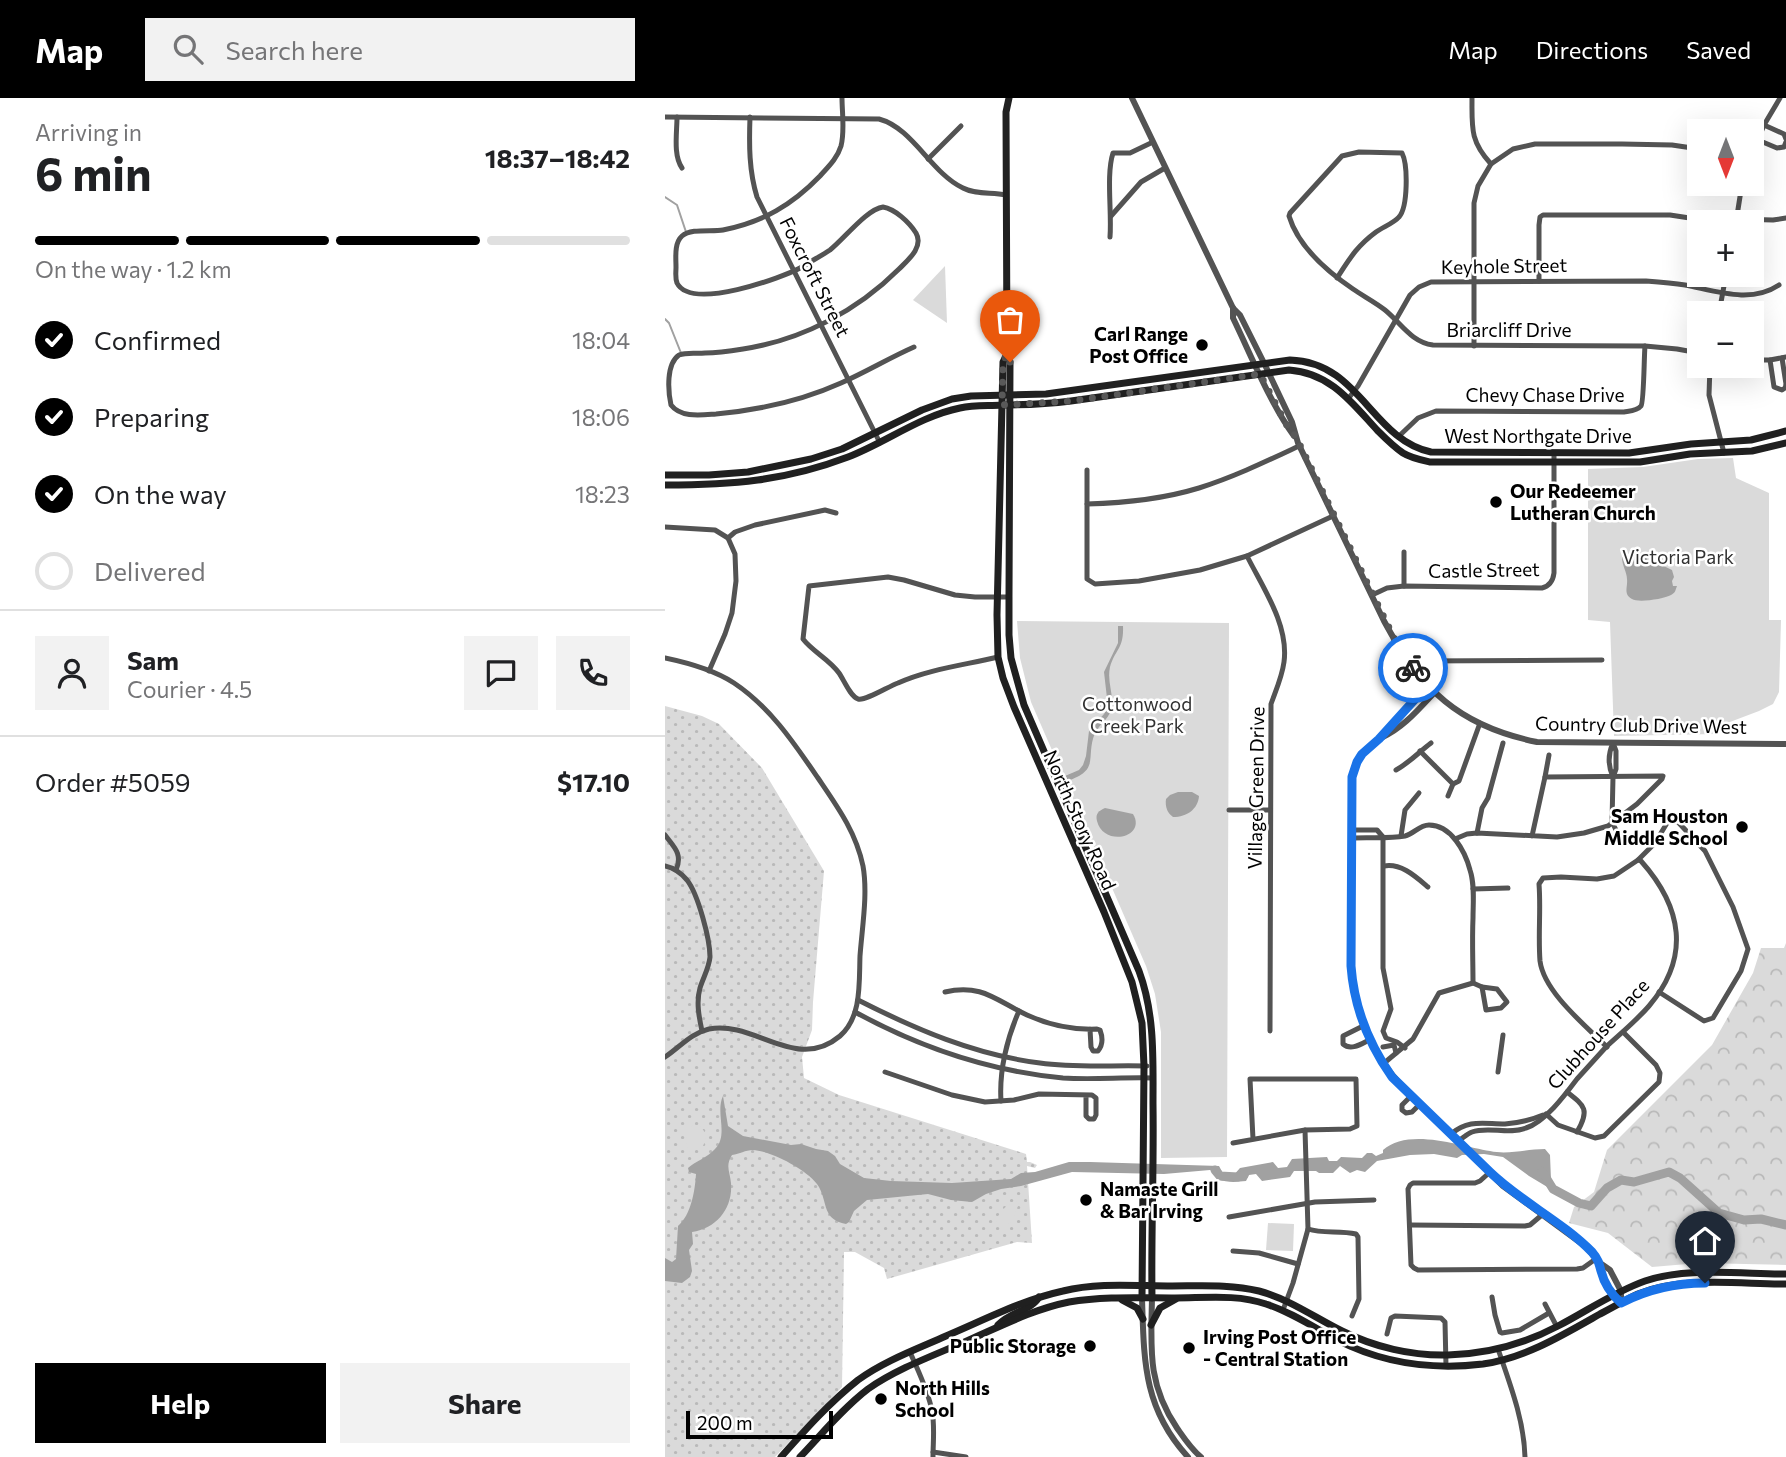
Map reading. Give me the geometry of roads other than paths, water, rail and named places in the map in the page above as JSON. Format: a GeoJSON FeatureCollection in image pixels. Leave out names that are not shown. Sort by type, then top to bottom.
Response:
{"type":"FeatureCollection","features":[{"type":"Feature","properties":{"kind":"main road","name":"North Story Road"},"geometry":{"type":"LineString","coordinates":[[1009,98],[1006,112],[1006,195],[1007,354],[1010,362],[996,597],[998,657],[1003,678],[1030,746],[1128,971],[1139,1009],[1144,1066],[1142,1298]]}},
{"type":"Feature","properties":{"kind":"main road","name":"West Northgate Drive"},"geometry":{"type":"LineString","coordinates":[[665,475],[709,475],[778,467],[842,449],[922,410],[952,399],[1046,394],[1296,360],[1322,366],[1342,379],[1398,437],[1406,444],[1422,450],[1452,453],[1636,453],[1691,444],[1751,440],[1786,431]]}},
{"type":"Feature","properties":{"kind":"main road","name":"West Northgate Drive"},"geometry":{"type":"LineString","coordinates":[[665,485],[713,485],[775,478],[826,464],[880,443],[930,418],[958,409],[1059,403],[1289,370],[1312,374],[1330,383],[1390,444],[1403,453],[1430,462],[1640,462],[1690,454],[1752,451],[1786,443]]}},
{"type":"Feature","properties":{"kind":"main road"},"geometry":{"type":"LineString","coordinates":[[1132,382],[1133,392]]}},
{"type":"Feature","properties":{"kind":"main road","name":"North Story Road"},"geometry":{"type":"LineString","coordinates":[[1006,405],[1009,635],[1016,679],[1024,705],[1139,971],[1147,1001],[1154,1066],[1152,1298]]}},
{"type":"Feature","properties":{"kind":"main road"},"geometry":{"type":"LineString","coordinates":[[1452,453],[1452,463]]}},
{"type":"Feature","properties":{"kind":"main road"},"geometry":{"type":"LineString","coordinates":[[1030,746],[1040,742]]}},
{"type":"Feature","properties":{"kind":"main road"},"geometry":{"type":"LineString","coordinates":[[1143,1040],[1152,1039]]}},
{"type":"Feature","properties":{"kind":"main road"},"geometry":{"type":"LineString","coordinates":[[1143,1229],[1152,1229]]}},
{"type":"Feature","properties":{"kind":"main road"},"geometry":{"type":"LineString","coordinates":[[782,1457],[823,1412],[860,1379],[910,1352],[1039,1297],[1077,1288],[1196,1286],[1247,1289],[1287,1301],[1344,1332],[1380,1346],[1445,1355],[1498,1349],[1529,1339],[1646,1280],[1689,1273],[1786,1274]]}},
{"type":"Feature","properties":{"kind":"main road"},"geometry":{"type":"LineString","coordinates":[[800,1457],[869,1389],[915,1363],[1034,1312],[1083,1300],[1114,1297],[1236,1298],[1265,1303],[1341,1342],[1383,1358],[1445,1366],[1502,1360],[1543,1345],[1636,1295],[1668,1285],[1786,1284]]}},
{"type":"Feature","properties":{"kind":"main road"},"geometry":{"type":"LineString","coordinates":[[996,1329],[1005,1318],[1033,1305],[1039,1297]]}},
{"type":"Feature","properties":{"kind":"main road"},"geometry":{"type":"LineString","coordinates":[[1114,1297],[1137,1308],[1143,1319]]}},
{"type":"Feature","properties":{"kind":"main road"},"geometry":{"type":"LineString","coordinates":[[1151,1325],[1160,1308],[1181,1298]]}},
{"type":"Feature","properties":{"kind":"main road"},"geometry":{"type":"LineString","coordinates":[[1341,1342],[1349,1340],[1371,1349],[1380,1346]]}},
{"type":"Feature","properties":{"kind":"street"},"geometry":{"type":"LineString","coordinates":[[842,98],[841,145],[832,163],[806,190],[767,217],[719,231],[683,235],[677,248],[677,283],[681,289],[693,293],[723,292],[766,282],[794,271],[829,250],[878,207],[895,211],[915,232],[918,240],[915,251],[895,273],[861,301],[800,335],[762,346],[683,354],[674,358],[670,370],[671,405],[675,411],[687,414],[723,413],[775,405],[849,380],[913,347]]}},
{"type":"Feature","properties":{"kind":"street","name":"Country Club Drive West"},"geometry":{"type":"LineString","coordinates":[[1132,98],[1233,308],[1233,318],[1259,363],[1286,424],[1296,437],[1372,595],[1396,642],[1434,693],[1457,711],[1480,723],[1537,742],[1786,744]]}},
{"type":"Feature","properties":{"kind":"street"},"geometry":{"type":"LineString","coordinates":[[1472,98],[1472,128],[1476,144],[1491,164]]}},
{"type":"Feature","properties":{"kind":"street"},"geometry":{"type":"LineString","coordinates":[[1764,143],[1777,148],[1784,147],[1784,134],[1764,125],[1777,99]]}},
{"type":"Feature","properties":{"kind":"street"},"geometry":{"type":"LineString","coordinates":[[665,117],[873,118],[891,123],[949,179],[961,187],[976,192],[1006,195]]}},
{"type":"Feature","properties":{"kind":"street"},"geometry":{"type":"LineString","coordinates":[[677,117],[677,155],[682,168]]}},
{"type":"Feature","properties":{"kind":"street","name":"Foxcroft Street"},"geometry":{"type":"LineString","coordinates":[[750,117],[750,171],[757,197],[880,443]]}},
{"type":"Feature","properties":{"kind":"street"},"geometry":{"type":"LineString","coordinates":[[928,159],[961,126]]}},
{"type":"Feature","properties":{"kind":"street"},"geometry":{"type":"LineString","coordinates":[[1110,237],[1110,163],[1113,153],[1130,153],[1153,142]]}},
{"type":"Feature","properties":{"kind":"street"},"geometry":{"type":"LineString","coordinates":[[1474,346],[1474,203],[1478,186],[1491,164],[1513,149],[1535,144],[1687,147]]}},
{"type":"Feature","properties":{"kind":"street","name":"Briarcliff Drive"},"geometry":{"type":"LineString","coordinates":[[1337,278],[1356,248],[1400,217],[1405,204],[1406,163],[1402,153],[1359,152],[1342,156],[1289,216],[1299,237],[1317,259],[1337,278],[1386,311],[1418,341],[1426,344],[1474,346],[1645,346],[1687,351]]}},
{"type":"Feature","properties":{"kind":"street"},"geometry":{"type":"LineString","coordinates":[[1111,216],[1141,182],[1165,168]]}},
{"type":"Feature","properties":{"kind":"street"},"geometry":{"type":"LineString","coordinates":[[1539,281],[1539,225],[1543,215],[1670,215],[1687,218]]}},
{"type":"Feature","properties":{"kind":"street"},"geometry":{"type":"LineString","coordinates":[[1764,220],[1786,218]]}},
{"type":"Feature","properties":{"kind":"street","name":"Keyhole Street"},"geometry":{"type":"LineString","coordinates":[[1347,399],[1355,391],[1410,295],[1425,284],[1438,281],[1646,281],[1739,295],[1763,294],[1779,285]]}},
{"type":"Feature","properties":{"kind":"street"},"geometry":{"type":"LineString","coordinates":[[1721,301],[1724,287]]}},
{"type":"Feature","properties":{"kind":"street","name":"Chevy Chase Drive"},"geometry":{"type":"LineString","coordinates":[[1398,437],[1419,418],[1436,411],[1624,412],[1638,409],[1643,399],[1645,346]]}},
{"type":"Feature","properties":{"kind":"street"},"geometry":{"type":"LineString","coordinates":[[1764,360],[1784,357],[1786,384],[1782,390],[1774,387],[1770,360]]}},
{"type":"Feature","properties":{"kind":"street"},"geometry":{"type":"LineString","coordinates":[[1710,378],[1709,395],[1724,453]]}},
{"type":"Feature","properties":{"kind":"street"},"geometry":{"type":"LineString","coordinates":[[1087,504],[1137,501],[1199,488],[1237,475],[1299,446]]}},
{"type":"Feature","properties":{"kind":"street","name":"Castle Street"},"geometry":{"type":"LineString","coordinates":[[1372,595],[1387,588],[1404,586],[1542,588],[1549,585],[1554,573],[1554,453]]}},
{"type":"Feature","properties":{"kind":"street"},"geometry":{"type":"LineString","coordinates":[[1087,470],[1087,579],[1094,584],[1139,581],[1200,570],[1247,556],[1333,516]]}},
{"type":"Feature","properties":{"kind":"street"},"geometry":{"type":"LineString","coordinates":[[728,538],[735,532],[755,525],[825,510],[836,513]]}},
{"type":"Feature","properties":{"kind":"street"},"geometry":{"type":"LineString","coordinates":[[665,527],[710,529],[728,538],[734,554],[735,596],[725,634],[709,671]]}},
{"type":"Feature","properties":{"kind":"street"},"geometry":{"type":"LineString","coordinates":[[1404,586],[1405,552]]}},
{"type":"Feature","properties":{"kind":"street","name":"Village Green Drive"},"geometry":{"type":"LineString","coordinates":[[1247,556],[1277,618],[1284,641],[1284,663],[1271,704],[1269,1031]]}},
{"type":"Feature","properties":{"kind":"street"},"geometry":{"type":"LineString","coordinates":[[998,657],[918,675],[865,699],[859,699],[854,696],[838,671],[803,639],[809,586],[888,578],[955,594],[1009,597]]}},
{"type":"Feature","properties":{"kind":"street"},"geometry":{"type":"LineString","coordinates":[[665,658],[709,671],[736,684],[768,711],[797,747],[847,821],[857,843],[864,879],[858,1000],[851,1023],[842,1035],[830,1043],[811,1049],[795,1049],[733,1029],[712,1028],[689,1037],[665,1057]]}},
{"type":"Feature","properties":{"kind":"street"},"geometry":{"type":"LineString","coordinates":[[1411,665],[1418,661],[1602,660]]}},
{"type":"Feature","properties":{"kind":"street"},"geometry":{"type":"LineString","coordinates":[[1427,686],[1362,754],[1354,770],[1351,966],[1353,987],[1363,1026],[1383,1064],[1411,1096],[1503,1186],[1585,1246],[1610,1270],[1621,1291],[1621,1303]]}},
{"type":"Feature","properties":{"kind":"street"},"geometry":{"type":"LineString","coordinates":[[1379,739],[1407,722],[1434,693]]}},
{"type":"Feature","properties":{"kind":"street"},"geometry":{"type":"LineString","coordinates":[[1448,796],[1453,784],[1459,781],[1480,723]]}},
{"type":"Feature","properties":{"kind":"street"},"geometry":{"type":"LineString","coordinates":[[1396,770],[1431,743]]}},
{"type":"Feature","properties":{"kind":"street"},"geometry":{"type":"LineString","coordinates":[[1477,833],[1482,808],[1488,798],[1503,743]]}},
{"type":"Feature","properties":{"kind":"street"},"geometry":{"type":"LineString","coordinates":[[1613,743],[1609,751],[1613,777],[1612,822],[1623,844]]}},
{"type":"Feature","properties":{"kind":"street"},"geometry":{"type":"LineString","coordinates":[[1420,751],[1453,784]]}},
{"type":"Feature","properties":{"kind":"street"},"geometry":{"type":"LineString","coordinates":[[1532,836],[1549,755]]}},
{"type":"Feature","properties":{"kind":"street"},"geometry":{"type":"LineString","coordinates":[[1455,839],[1477,833],[1557,838],[1608,826],[1644,797],[1663,776],[1545,777]]}},
{"type":"Feature","properties":{"kind":"street"},"geometry":{"type":"LineString","coordinates":[[1401,836],[1405,810],[1419,793]]}},
{"type":"Feature","properties":{"kind":"street"},"geometry":{"type":"LineString","coordinates":[[1229,810],[1270,810]]}},
{"type":"Feature","properties":{"kind":"street"},"geometry":{"type":"LineString","coordinates":[[1607,1047],[1554,993],[1546,981],[1541,965],[1539,884],[1543,878],[1552,877],[1610,877],[1638,860],[1655,843],[1667,823],[1678,821],[1705,851],[1733,907],[1748,949],[1741,971],[1709,1021],[1703,1021],[1660,992]]}},
{"type":"Feature","properties":{"kind":"street"},"geometry":{"type":"LineString","coordinates":[[1383,837],[1408,835],[1421,826],[1434,825],[1450,833],[1455,839],[1471,871],[1473,983]]}},
{"type":"Feature","properties":{"kind":"street"},"geometry":{"type":"LineString","coordinates":[[1351,834],[1377,830],[1383,837],[1383,968],[1391,1009],[1383,1031],[1386,1038],[1405,1048]]}},
{"type":"Feature","properties":{"kind":"street"},"geometry":{"type":"LineString","coordinates":[[665,835],[680,861],[676,870]]}},
{"type":"Feature","properties":{"kind":"street","name":"Clubhouse Place"},"geometry":{"type":"LineString","coordinates":[[1458,1141],[1477,1130],[1506,1132],[1537,1124],[1660,992],[1670,974],[1674,958],[1677,937],[1674,912],[1657,880],[1638,860]]}},
{"type":"Feature","properties":{"kind":"street"},"geometry":{"type":"LineString","coordinates":[[1384,866],[1392,864],[1402,868],[1428,887]]}},
{"type":"Feature","properties":{"kind":"street"},"geometry":{"type":"LineString","coordinates":[[665,866],[676,870],[687,880],[698,901],[708,942],[710,958],[699,991],[698,1015],[702,1031]]}},
{"type":"Feature","properties":{"kind":"street"},"geometry":{"type":"LineString","coordinates":[[1473,889],[1509,888]]}},
{"type":"Feature","properties":{"kind":"street"},"geometry":{"type":"LineString","coordinates":[[1383,1064],[1413,1039],[1439,993],[1473,983],[1482,988],[1497,989],[1507,1002],[1501,1008],[1486,1010],[1482,988]]}},
{"type":"Feature","properties":{"kind":"street"},"geometry":{"type":"LineString","coordinates":[[945,992],[960,988],[975,991],[993,996],[1046,1023],[1090,1029]]}},
{"type":"Feature","properties":{"kind":"street"},"geometry":{"type":"LineString","coordinates":[[858,1000],[924,1032],[1005,1056],[1069,1066],[1154,1066]]}},
{"type":"Feature","properties":{"kind":"street"},"geometry":{"type":"LineString","coordinates":[[1001,1101],[1000,1080],[1019,1011]]}},
{"type":"Feature","properties":{"kind":"street"},"geometry":{"type":"LineString","coordinates":[[855,1012],[929,1047],[1003,1068],[1068,1078],[1153,1078]]}},
{"type":"Feature","properties":{"kind":"street"},"geometry":{"type":"LineString","coordinates":[[1363,1026],[1343,1036],[1343,1044],[1352,1047],[1369,1040]]}},
{"type":"Feature","properties":{"kind":"street"},"geometry":{"type":"LineString","coordinates":[[1546,1114],[1558,1125],[1595,1138],[1604,1136],[1659,1082],[1661,1073],[1656,1065],[1623,1032]]}},
{"type":"Feature","properties":{"kind":"street"},"geometry":{"type":"LineString","coordinates":[[1498,1072],[1503,1035]]}},
{"type":"Feature","properties":{"kind":"street"},"geometry":{"type":"LineString","coordinates":[[1376,1052],[1390,1040]]}},
{"type":"Feature","properties":{"kind":"street"},"geometry":{"type":"LineString","coordinates":[[1383,1047],[1394,1045],[1396,1053]]}},
{"type":"Feature","properties":{"kind":"street"},"geometry":{"type":"LineString","coordinates":[[1028,1073],[1030,1061]]}},
{"type":"Feature","properties":{"kind":"street"},"geometry":{"type":"LineString","coordinates":[[1068,1078],[1069,1066]]}},
{"type":"Feature","properties":{"kind":"street"},"geometry":{"type":"LineString","coordinates":[[1100,1078],[1101,1066]]}},
{"type":"Feature","properties":{"kind":"street"},"geometry":{"type":"LineString","coordinates":[[885,1072],[952,1095],[985,1102],[1039,1094],[1086,1095]]}},
{"type":"Feature","properties":{"kind":"street"},"geometry":{"type":"LineString","coordinates":[[1233,1143],[1305,1130],[1350,1129],[1357,1126],[1356,1079],[1249,1079],[1253,1139]]}},
{"type":"Feature","properties":{"kind":"street"},"geometry":{"type":"LineString","coordinates":[[1567,1092],[1582,1104],[1585,1110],[1577,1132]]}},
{"type":"Feature","properties":{"kind":"street"},"geometry":{"type":"LineString","coordinates":[[1411,1096],[1402,1105],[1402,1110],[1406,1113],[1412,1112],[1420,1104]]}},
{"type":"Feature","properties":{"kind":"street","name":"Clubhouse Place"},"geometry":{"type":"LineString","coordinates":[[1451,1133],[1459,1127],[1477,1122],[1516,1123],[1546,1114]]}},
{"type":"Feature","properties":{"kind":"street"},"geometry":{"type":"LineString","coordinates":[[1283,1310],[1308,1229],[1305,1130]]}},
{"type":"Feature","properties":{"kind":"street"},"geometry":{"type":"LineString","coordinates":[[1490,1172],[1475,1183],[1410,1185],[1411,1265],[1414,1268],[1577,1269],[1598,1260]]}},
{"type":"Feature","properties":{"kind":"street"},"geometry":{"type":"LineString","coordinates":[[1229,1217],[1315,1202],[1374,1200]]}},
{"type":"Feature","properties":{"kind":"street"},"geometry":{"type":"LineString","coordinates":[[1410,1225],[1525,1226],[1543,1214]]}},
{"type":"Feature","properties":{"kind":"street"},"geometry":{"type":"LineString","coordinates":[[1308,1229],[1356,1234],[1358,1237],[1359,1299],[1352,1316]]}},
{"type":"Feature","properties":{"kind":"street"},"geometry":{"type":"LineString","coordinates":[[1233,1251],[1259,1253],[1298,1264]]}},
{"type":"Feature","properties":{"kind":"street"},"geometry":{"type":"LineString","coordinates":[[1598,1260],[1612,1295],[1621,1303]]}},
{"type":"Feature","properties":{"kind":"street"},"geometry":{"type":"LineString","coordinates":[[1492,1297],[1502,1333],[1520,1330],[1549,1313]]}},
{"type":"Feature","properties":{"kind":"street"},"geometry":{"type":"LineString","coordinates":[[1142,1298],[1146,1374],[1167,1431],[1188,1457]]}},
{"type":"Feature","properties":{"kind":"street"},"geometry":{"type":"LineString","coordinates":[[1152,1298],[1151,1350],[1158,1403],[1201,1457]]}},
{"type":"Feature","properties":{"kind":"street"},"geometry":{"type":"LineString","coordinates":[[1545,1304],[1557,1327]]}},
{"type":"Feature","properties":{"kind":"street"},"geometry":{"type":"LineString","coordinates":[[1387,1334],[1391,1318],[1395,1316],[1441,1318],[1445,1322],[1445,1366]]}},
{"type":"Feature","properties":{"kind":"street"},"geometry":{"type":"LineString","coordinates":[[1498,1349],[1520,1416],[1525,1457]]}},
{"type":"Feature","properties":{"kind":"street"},"geometry":{"type":"LineString","coordinates":[[910,1352],[924,1383],[932,1411],[933,1454],[966,1457]]}},
{"type":"Feature","properties":{"kind":"waterway"},"geometry":{"type":"LineString","coordinates":[[665,197],[677,205],[686,232]]}},
{"type":"Feature","properties":{"kind":"waterway"},"geometry":{"type":"LineString","coordinates":[[665,319],[681,353]]}},
{"type":"Feature","properties":{"kind":"waterway"},"geometry":{"type":"LineString","coordinates":[[1215,1170],[1220,1176],[1244,1175]]}},
{"type":"Feature","properties":{"kind":"waterway"},"geometry":{"type":"LineString","coordinates":[[1542,1171],[1553,1189],[1579,1203],[1591,1206],[1607,1188],[1621,1180],[1634,1182],[1669,1172],[1680,1178],[1719,1213],[1744,1220],[1761,1219],[1786,1225]]}},
{"type":"Feature","properties":{"kind":"place","name":"Carl Range Post Office"},"geometry":{"type":"Point","coordinates":[1202,345]}},
{"type":"Feature","properties":{"kind":"place","name":"Our Redeemer Lutheran Church"},"geometry":{"type":"Point","coordinates":[1496,502]}},
{"type":"Feature","properties":{"kind":"place","name":"Sam Houston Middle School"},"geometry":{"type":"Point","coordinates":[1742,827]}},
{"type":"Feature","properties":{"kind":"place","name":"Namaste Grill & Bar Irving"},"geometry":{"type":"Point","coordinates":[1086,1200]}},
{"type":"Feature","properties":{"kind":"place","name":"Public Storage"},"geometry":{"type":"Point","coordinates":[1090,1346]}},
{"type":"Feature","properties":{"kind":"place","name":"Irving Post Office - Central Station"},"geometry":{"type":"Point","coordinates":[1189,1348]}},
{"type":"Feature","properties":{"kind":"place","name":"North Hills School"},"geometry":{"type":"Point","coordinates":[881,1399]}},
{"type":"Feature","properties":{"kind":"park label","name":"Victoria Park"},"geometry":{"type":"Point","coordinates":[1678,557]}},
{"type":"Feature","properties":{"kind":"park label","name":"Cottonwood Creek Park"},"geometry":{"type":"Point","coordinates":[1137,715]}}]}
